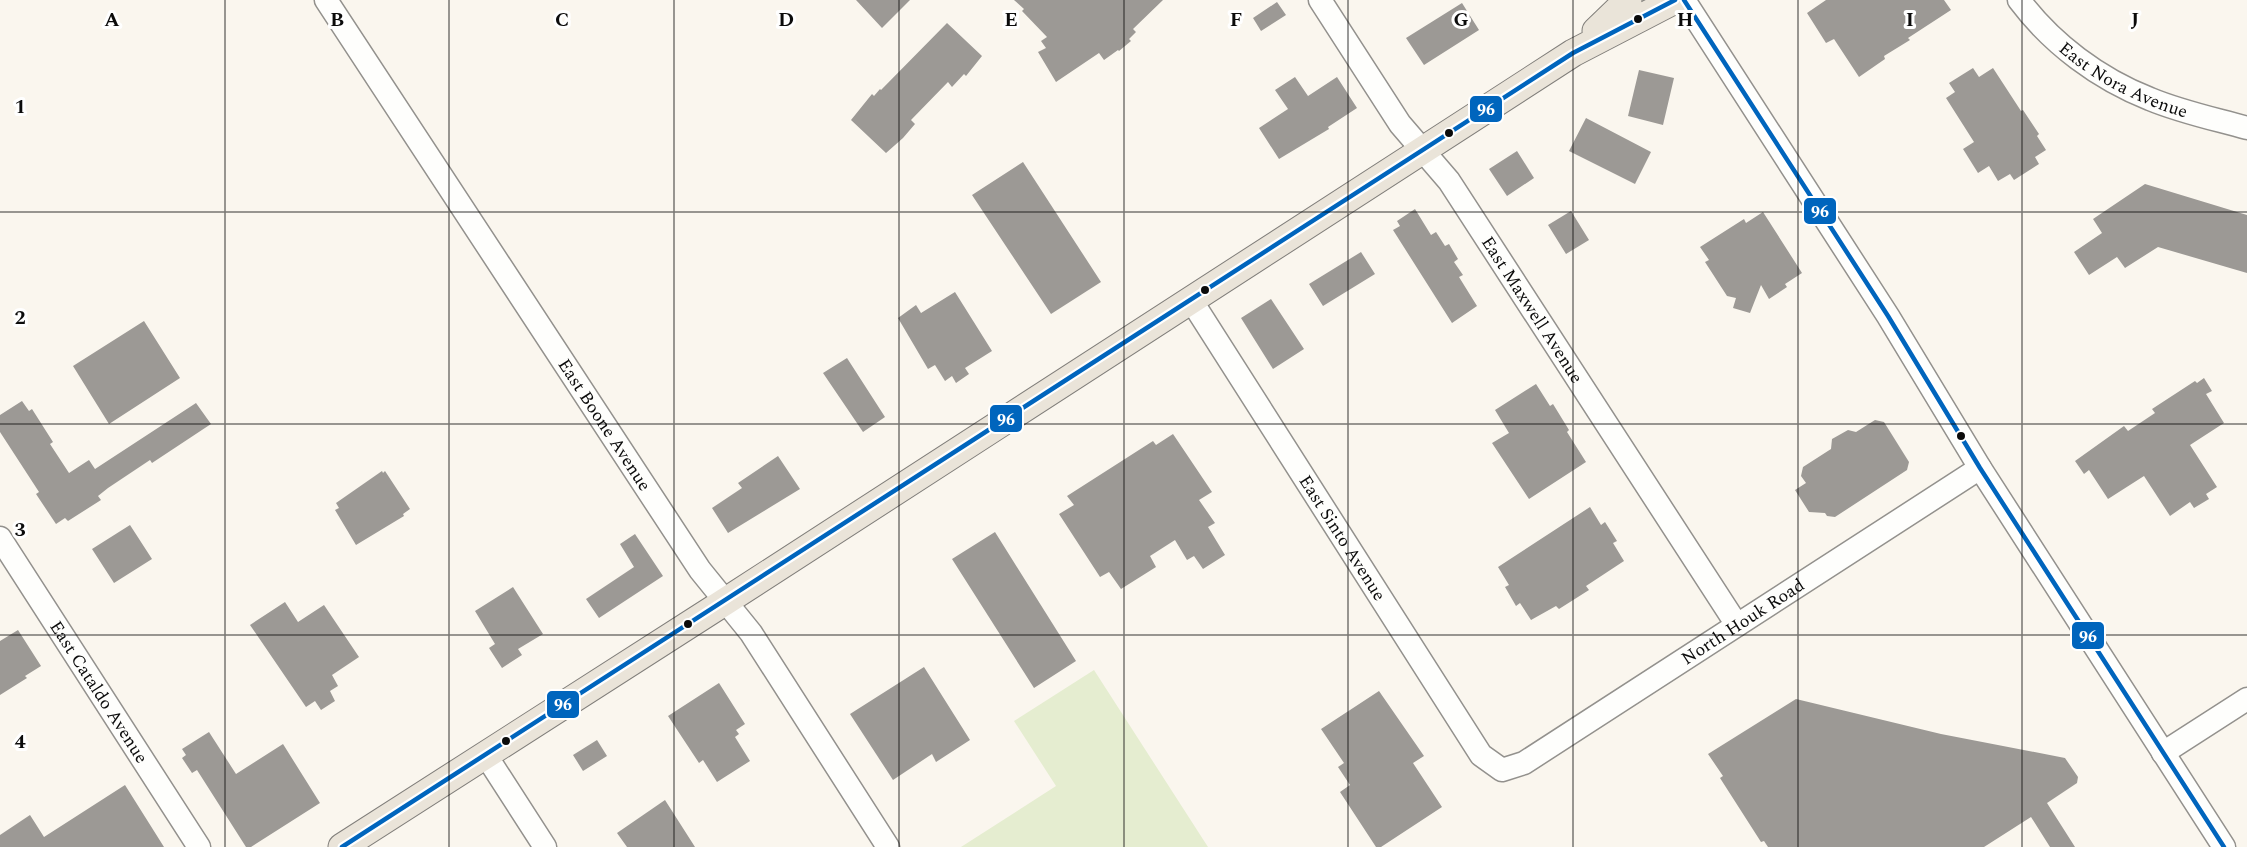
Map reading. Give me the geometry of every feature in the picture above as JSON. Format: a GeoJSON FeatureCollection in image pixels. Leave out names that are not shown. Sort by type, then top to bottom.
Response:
{"type":"FeatureCollection","features":[{"type":"Feature","properties":{"kind":"main road"},"geometry":{"type":"LineString","coordinates":[[1573,53],[1628,0]]}},
{"type":"Feature","properties":{"kind":"main road"},"geometry":{"type":"LineString","coordinates":[[342,847],[1573,53],[1674,0]]}},
{"type":"Feature","properties":{"kind":"street","name":"East Boone Avenue"},"geometry":{"type":"LineString","coordinates":[[326,0],[694,560],[751,633],[888,847]]}},
{"type":"Feature","properties":{"kind":"street","name":"East Maxwell Avenue"},"geometry":{"type":"LineString","coordinates":[[1320,0],[1401,124],[1449,181],[1737,625]]}},
{"type":"Feature","properties":{"kind":"street"},"geometry":{"type":"LineString","coordinates":[[1684,0],[1888,316],[1980,468],[2224,847]]}},
{"type":"Feature","properties":{"kind":"street","name":"East Nora Avenue"},"geometry":{"type":"LineString","coordinates":[[2019,0],[2057,42],[2098,74],[2151,100],[2247,128]]}},
{"type":"Feature","properties":{"kind":"street","name":"East Sinto Avenue"},"geometry":{"type":"LineString","coordinates":[[1191,300],[1481,755],[1502,770]]}},
{"type":"Feature","properties":{"kind":"street","name":"North Houk Road"},"geometry":{"type":"LineString","coordinates":[[1502,770],[1524,763],[1980,468]]}},
{"type":"Feature","properties":{"kind":"street","name":"East Cataldo Avenue"},"geometry":{"type":"LineString","coordinates":[[0,538],[199,847]]}},
{"type":"Feature","properties":{"kind":"street"},"geometry":{"type":"LineString","coordinates":[[2163,753],[2247,699]]}},
{"type":"Feature","properties":{"kind":"street"},"geometry":{"type":"LineString","coordinates":[[485,754],[545,847]]}},
{"type":"Feature","properties":{"kind":"green space"},"geometry":{"type":"Polygon","coordinates":[[[1094,670],[1208,847],[961,847],[1056,786],[1014,721],[1094,670]]]}},
{"type":"Feature","properties":{"kind":"building"},"geometry":{"type":"Polygon","coordinates":[[[856,0],[910,0],[882,28],[856,0]]]}},
{"type":"Feature","properties":{"kind":"building"},"geometry":{"type":"Polygon","coordinates":[[[1014,0],[1163,0],[1133,29],[1136,32],[1129,39],[1131,41],[1119,51],[1104,60],[1099,53],[1056,82],[1038,52],[1046,48],[1041,41],[1047,37],[1014,0]]]}},
{"type":"Feature","properties":{"kind":"building"},"geometry":{"type":"Polygon","coordinates":[[[1826,0],[1944,0],[1951,10],[1908,38],[1910,40],[1884,56],[1885,59],[1859,77],[1834,39],[1826,43],[1807,13],[1826,0]]]}},
{"type":"Feature","properties":{"kind":"building"},"geometry":{"type":"Polygon","coordinates":[[[1277,2],[1286,15],[1261,31],[1253,18],[1277,2]]]}},
{"type":"Feature","properties":{"kind":"building"},"geometry":{"type":"Polygon","coordinates":[[[1462,3],[1479,30],[1424,65],[1406,38],[1462,3]]]}},
{"type":"Feature","properties":{"kind":"building"},"geometry":{"type":"Polygon","coordinates":[[[947,23],[982,56],[966,76],[964,74],[952,87],[948,82],[911,120],[915,124],[903,138],[886,153],[851,120],[872,94],[874,96],[881,90],[947,23]]]}},
{"type":"Feature","properties":{"kind":"building"},"geometry":{"type":"Polygon","coordinates":[[[1973,68],[1979,77],[1993,68],[2039,134],[2037,136],[2046,150],[2035,157],[2039,164],[2014,180],[2010,174],[1998,181],[1989,166],[1978,173],[1963,149],[1974,142],[1946,98],[1955,92],[1949,83],[1973,68]]]}},
{"type":"Feature","properties":{"kind":"building"},"geometry":{"type":"Polygon","coordinates":[[[1639,70],[1674,78],[1663,125],[1628,116],[1639,70]]]}},
{"type":"Feature","properties":{"kind":"building"},"geometry":{"type":"Polygon","coordinates":[[[1295,77],[1308,96],[1337,77],[1357,108],[1328,127],[1329,129],[1279,159],[1259,128],[1288,109],[1275,90],[1295,77]]]}},
{"type":"Feature","properties":{"kind":"building"},"geometry":{"type":"Polygon","coordinates":[[[1586,118],[1651,152],[1635,184],[1569,151],[1586,118]]]}},
{"type":"Feature","properties":{"kind":"building"},"geometry":{"type":"Polygon","coordinates":[[[1517,151],[1534,178],[1507,196],[1489,169],[1517,151]]]}},
{"type":"Feature","properties":{"kind":"building"},"geometry":{"type":"Polygon","coordinates":[[[1023,162],[1101,282],[1051,314],[972,195],[1023,162]]]}},
{"type":"Feature","properties":{"kind":"building"},"geometry":{"type":"Polygon","coordinates":[[[2145,184],[2247,215],[2247,273],[2158,247],[2125,268],[2117,257],[2089,275],[2074,252],[2102,233],[2093,219],[2145,184]]]}},
{"type":"Feature","properties":{"kind":"building"},"geometry":{"type":"Polygon","coordinates":[[[1415,209],[1431,235],[1436,232],[1445,246],[1449,244],[1458,259],[1454,262],[1463,275],[1459,277],[1477,306],[1452,323],[1393,230],[1400,226],[1397,221],[1415,209]]]}},
{"type":"Feature","properties":{"kind":"building"},"geometry":{"type":"Polygon","coordinates":[[[1571,211],[1589,240],[1566,254],[1548,225],[1571,211]]]}},
{"type":"Feature","properties":{"kind":"building"},"geometry":{"type":"Polygon","coordinates":[[[1763,212],[1802,273],[1785,284],[1787,287],[1769,299],[1761,285],[1750,313],[1733,308],[1736,298],[1727,296],[1705,262],[1709,260],[1700,247],[1744,219],[1746,223],[1763,212]]]}},
{"type":"Feature","properties":{"kind":"building"},"geometry":{"type":"Polygon","coordinates":[[[1361,252],[1375,274],[1323,306],[1309,284],[1361,252]]]}},
{"type":"Feature","properties":{"kind":"building"},"geometry":{"type":"Polygon","coordinates":[[[955,292],[992,351],[965,368],[969,374],[956,383],[952,376],[945,381],[935,365],[928,369],[898,318],[916,305],[921,313],[955,292]]]}},
{"type":"Feature","properties":{"kind":"building"},"geometry":{"type":"Polygon","coordinates":[[[1271,299],[1304,349],[1273,369],[1241,318],[1271,299]]]}},
{"type":"Feature","properties":{"kind":"building"},"geometry":{"type":"Polygon","coordinates":[[[144,321],[180,378],[109,424],[73,366],[144,321]]]}},
{"type":"Feature","properties":{"kind":"building"},"geometry":{"type":"Polygon","coordinates":[[[847,358],[885,417],[863,432],[823,373],[847,358]]]}},
{"type":"Feature","properties":{"kind":"building"},"geometry":{"type":"Polygon","coordinates":[[[2204,378],[2212,391],[2206,394],[2224,423],[2190,445],[2217,487],[2206,494],[2209,499],[2194,508],[2190,502],[2170,516],[2144,476],[2108,499],[2089,470],[2084,474],[2075,461],[2124,426],[2128,431],[2155,413],[2152,409],[2195,381],[2197,383],[2204,378]]]}},
{"type":"Feature","properties":{"kind":"building"},"geometry":{"type":"Polygon","coordinates":[[[1536,384],[1550,406],[1553,404],[1586,462],[1529,499],[1492,443],[1509,433],[1495,410],[1536,384]]]}},
{"type":"Feature","properties":{"kind":"building"},"geometry":{"type":"Polygon","coordinates":[[[22,401],[29,411],[32,409],[53,442],[50,444],[69,473],[89,460],[95,469],[196,403],[211,424],[152,463],[150,460],[108,488],[98,496],[101,500],[68,521],[65,518],[56,524],[36,494],[39,492],[0,432],[0,415],[22,401]]]}},
{"type":"Feature","properties":{"kind":"building"},"geometry":{"type":"Polygon","coordinates":[[[1875,420],[1884,422],[1909,462],[1907,470],[1835,517],[1827,516],[1825,513],[1809,512],[1795,490],[1806,483],[1801,476],[1803,467],[1831,449],[1832,439],[1848,430],[1856,432],[1875,420]]]}},
{"type":"Feature","properties":{"kind":"building"},"geometry":{"type":"Polygon","coordinates":[[[1173,434],[1212,492],[1199,500],[1215,523],[1208,527],[1225,555],[1203,569],[1194,556],[1187,560],[1175,540],[1150,556],[1156,567],[1121,589],[1109,572],[1100,577],[1059,514],[1074,505],[1067,496],[1153,441],[1156,445],[1173,434]]]}},
{"type":"Feature","properties":{"kind":"building"},"geometry":{"type":"Polygon","coordinates":[[[778,456],[800,489],[728,533],[712,508],[742,488],[738,483],[778,456]]]}},
{"type":"Feature","properties":{"kind":"building"},"geometry":{"type":"Polygon","coordinates":[[[382,471],[383,473],[385,471],[410,509],[403,514],[404,516],[356,545],[335,510],[339,508],[336,503],[382,471]]]}},
{"type":"Feature","properties":{"kind":"building"},"geometry":{"type":"Polygon","coordinates":[[[1590,507],[1601,525],[1605,522],[1617,541],[1613,543],[1624,561],[1586,586],[1589,590],[1559,609],[1556,606],[1531,620],[1520,603],[1516,606],[1505,587],[1509,585],[1498,567],[1590,507]]]}},
{"type":"Feature","properties":{"kind":"building"},"geometry":{"type":"Polygon","coordinates":[[[130,525],[152,559],[114,583],[92,549],[130,525]]]}},
{"type":"Feature","properties":{"kind":"building"},"geometry":{"type":"Polygon","coordinates":[[[995,532],[1076,661],[1034,688],[952,559],[995,532]]]}},
{"type":"Feature","properties":{"kind":"building"},"geometry":{"type":"Polygon","coordinates":[[[635,534],[663,576],[599,618],[586,599],[634,567],[620,544],[635,534]]]}},
{"type":"Feature","properties":{"kind":"building"},"geometry":{"type":"Polygon","coordinates":[[[513,587],[543,634],[518,649],[522,655],[502,668],[489,648],[495,644],[475,611],[513,587]]]}},
{"type":"Feature","properties":{"kind":"building"},"geometry":{"type":"Polygon","coordinates":[[[285,602],[298,622],[324,605],[359,657],[332,675],[338,686],[330,691],[335,701],[321,710],[315,701],[306,707],[250,625],[285,602]]]}},
{"type":"Feature","properties":{"kind":"building"},"geometry":{"type":"Polygon","coordinates":[[[18,630],[41,666],[0,695],[0,641],[18,630]]]}},
{"type":"Feature","properties":{"kind":"building"},"geometry":{"type":"Polygon","coordinates":[[[924,667],[970,740],[936,762],[932,754],[893,780],[850,714],[924,667]]]}},
{"type":"Feature","properties":{"kind":"building"},"geometry":{"type":"Polygon","coordinates":[[[719,683],[745,724],[736,730],[739,734],[735,737],[750,761],[717,782],[703,760],[699,763],[668,716],[719,683]]]}},
{"type":"Feature","properties":{"kind":"building"},"geometry":{"type":"Polygon","coordinates":[[[1379,691],[1424,756],[1413,763],[1442,807],[1381,847],[1376,847],[1340,792],[1350,785],[1338,767],[1344,763],[1321,729],[1379,691]]]}},
{"type":"Feature","properties":{"kind":"building"},"geometry":{"type":"Polygon","coordinates":[[[1796,699],[1941,734],[2065,758],[2078,777],[2077,783],[2047,803],[2075,847],[2050,847],[2031,817],[1984,847],[1768,847],[1764,841],[1761,842],[1720,778],[1723,776],[1708,754],[1796,699]]]}},
{"type":"Feature","properties":{"kind":"building"},"geometry":{"type":"Polygon","coordinates":[[[209,732],[236,774],[283,744],[320,803],[251,847],[246,847],[197,770],[192,773],[182,758],[186,755],[182,749],[209,732]]]}},
{"type":"Feature","properties":{"kind":"building"},"geometry":{"type":"Polygon","coordinates":[[[597,740],[607,756],[583,771],[573,755],[597,740]]]}},
{"type":"Feature","properties":{"kind":"building"},"geometry":{"type":"Polygon","coordinates":[[[125,785],[164,847],[0,847],[0,835],[30,815],[44,837],[125,785]]]}},
{"type":"Feature","properties":{"kind":"building"},"geometry":{"type":"Polygon","coordinates":[[[665,800],[695,847],[627,847],[617,833],[665,800]]]}},
{"type":"Feature","properties":{"kind":"transit line","name":"96"},"geometry":{"type":"LineString","coordinates":[[342,847],[1573,53],[1675,0]]}},
{"type":"Feature","properties":{"kind":"transit line","name":"96"},"geometry":{"type":"LineString","coordinates":[[1684,0],[1888,316],[1980,468],[2224,847]]}}]}
